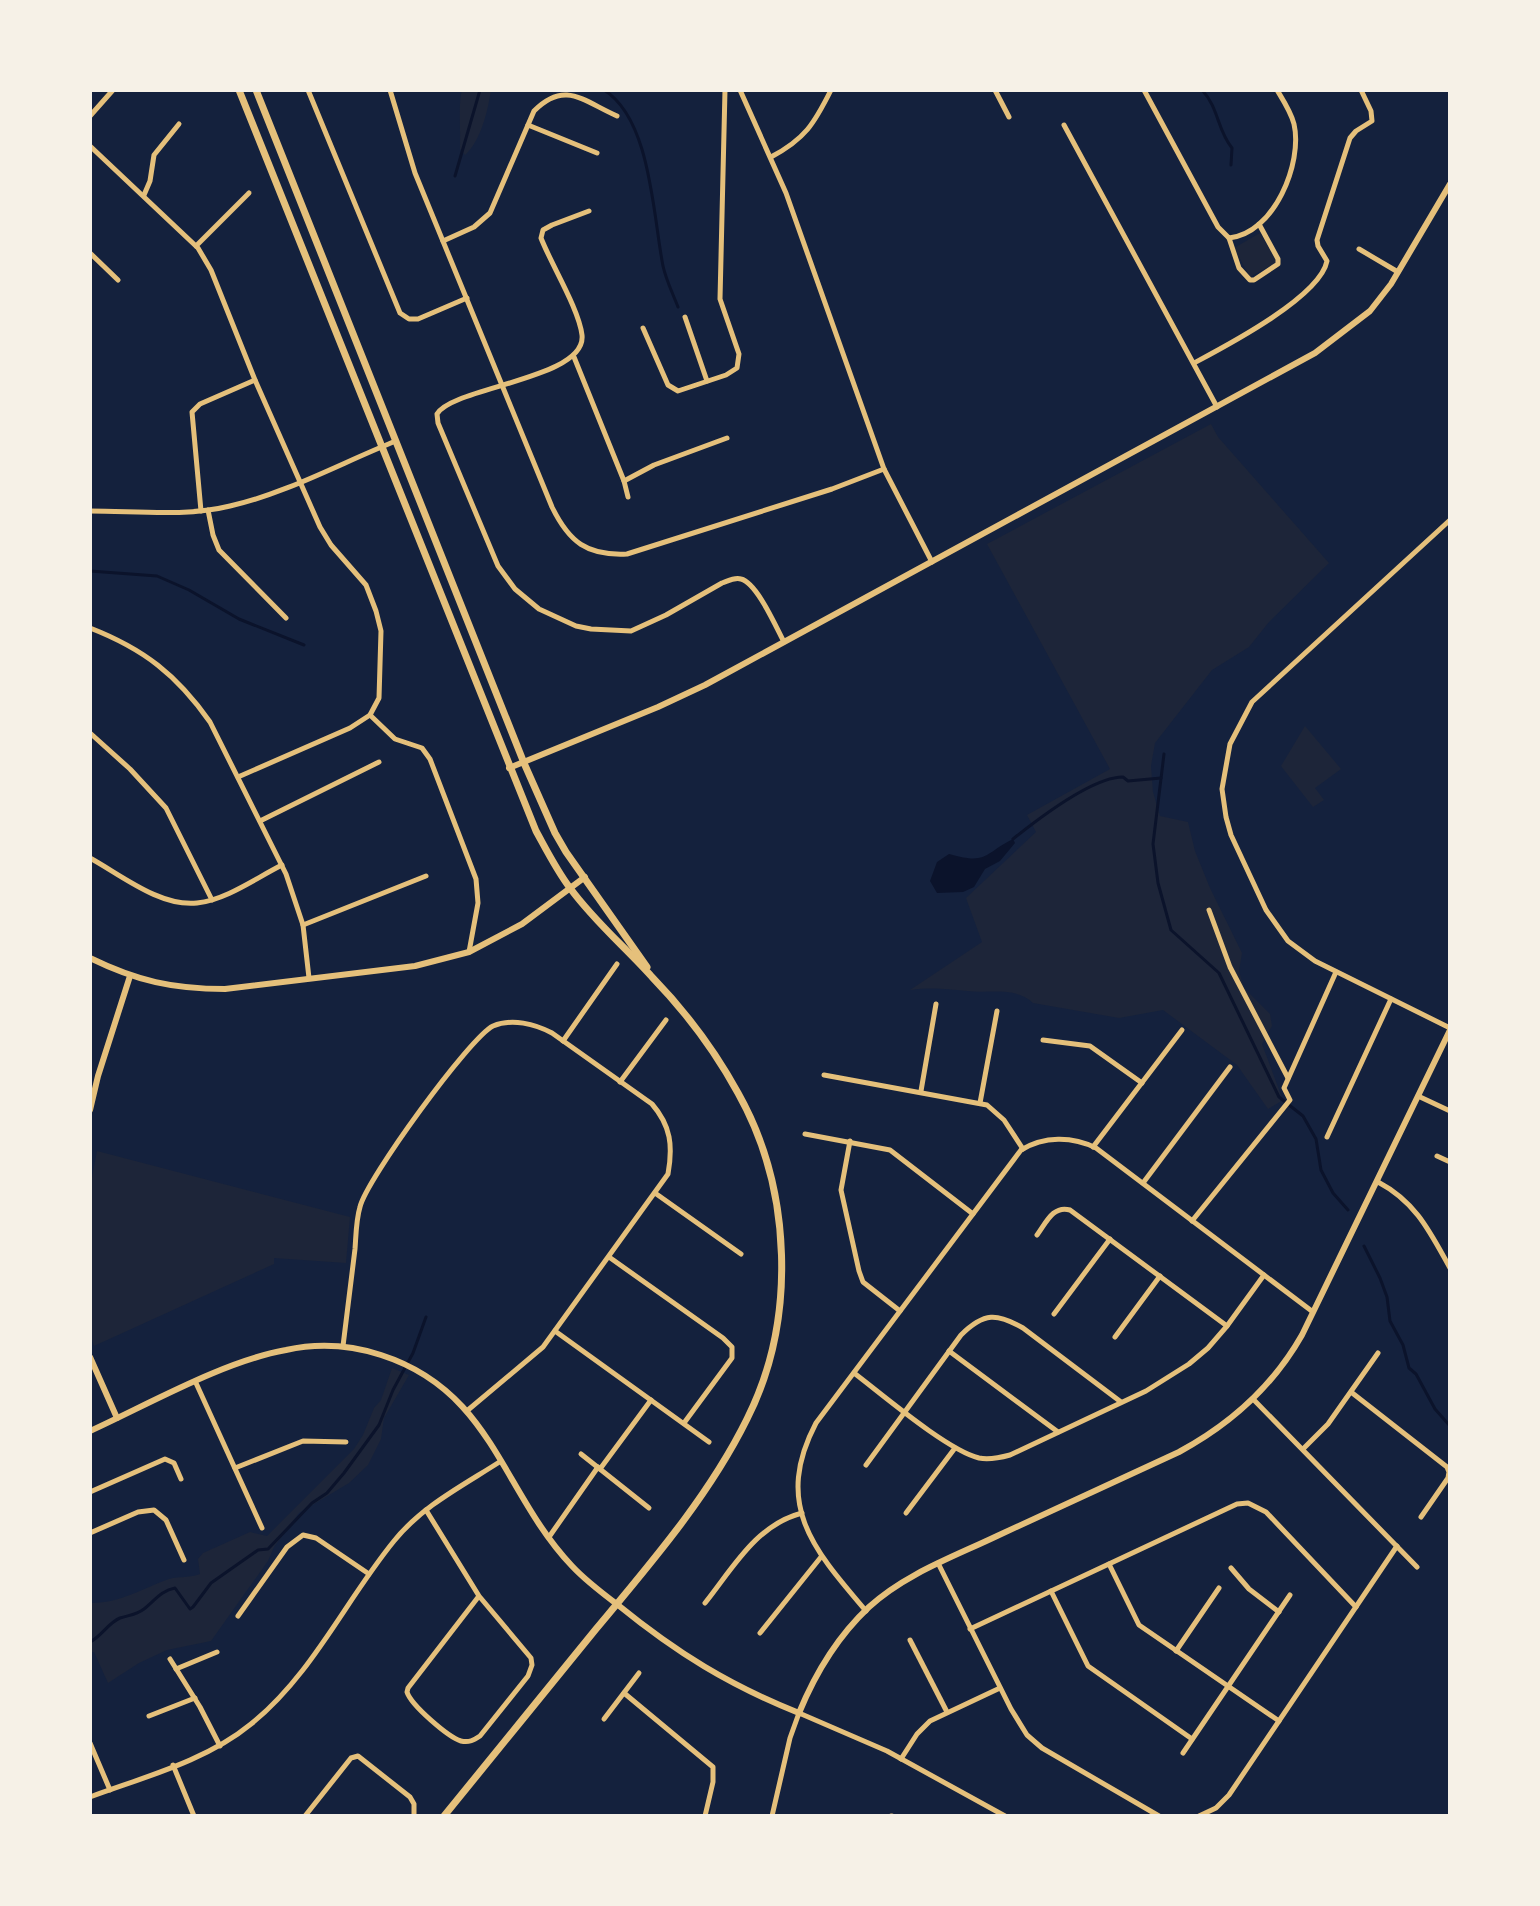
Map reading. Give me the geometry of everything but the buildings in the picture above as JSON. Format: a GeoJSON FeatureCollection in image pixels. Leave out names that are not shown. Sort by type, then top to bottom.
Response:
{"type":"FeatureCollection","features":[{"type":"Feature","properties":{"kind":"main road"},"geometry":{"type":"LineString","coordinates":[[239,90],[536,831],[570,888],[627,953],[652,976]]}},
{"type":"Feature","properties":{"kind":"main road"},"geometry":{"type":"LineString","coordinates":[[256,90],[524,763],[555,833],[652,976],[708,1044],[740,1096],[754,1125],[775,1197],[780,1227],[780,1292],[771,1354],[748,1418],[687,1514],[444,1816]]}},
{"type":"Feature","properties":{"kind":"street"},"geometry":{"type":"LineString","coordinates":[[90,116],[113,90]]}},
{"type":"Feature","properties":{"kind":"street"},"geometry":{"type":"LineString","coordinates":[[308,90],[400,313],[409,319],[418,319],[467,298]]}},
{"type":"Feature","properties":{"kind":"street"},"geometry":{"type":"LineString","coordinates":[[390,90],[415,173],[560,524],[578,543],[600,554],[627,554],[817,494],[884,469]]}},
{"type":"Feature","properties":{"kind":"street"},"geometry":{"type":"LineString","coordinates":[[643,328],[672,389],[678,391],[734,371],[740,362],[720,299],[725,90]]}},
{"type":"Feature","properties":{"kind":"street"},"geometry":{"type":"LineString","coordinates":[[740,90],[771,157],[814,269],[884,469],[932,562]]}},
{"type":"Feature","properties":{"kind":"street"},"geometry":{"type":"LineString","coordinates":[[771,157],[808,133],[831,90]]}},
{"type":"Feature","properties":{"kind":"street"},"geometry":{"type":"LineString","coordinates":[[995,90],[1009,117]]}},
{"type":"Feature","properties":{"kind":"street"},"geometry":{"type":"LineString","coordinates":[[1144,90],[1218,227],[1229,238],[1239,268],[1250,280],[1278,264],[1259,224]]}},
{"type":"Feature","properties":{"kind":"street"},"geometry":{"type":"LineString","coordinates":[[1229,238],[1259,224],[1280,201],[1295,151],[1294,123],[1277,90]]}},
{"type":"Feature","properties":{"kind":"street"},"geometry":{"type":"LineString","coordinates":[[1194,363],[1268,322],[1311,285],[1324,269],[1327,261],[1317,240],[1350,138],[1372,121],[1373,116],[1361,90]]}},
{"type":"Feature","properties":{"kind":"street"},"geometry":{"type":"LineString","coordinates":[[443,241],[474,227],[490,213],[534,111],[544,101],[568,94],[617,116]]}},
{"type":"Feature","properties":{"kind":"street"},"geometry":{"type":"LineString","coordinates":[[144,195],[150,181],[154,155],[179,124]]}},
{"type":"Feature","properties":{"kind":"street"},"geometry":{"type":"LineString","coordinates":[[528,125],[597,153]]}},
{"type":"Feature","properties":{"kind":"street"},"geometry":{"type":"LineString","coordinates":[[1064,125],[1217,407]]}},
{"type":"Feature","properties":{"kind":"street"},"geometry":{"type":"LineString","coordinates":[[90,146],[196,246],[211,270],[299,482],[331,545],[366,585],[381,631],[380,686],[370,715],[350,728],[238,777]]}},
{"type":"Feature","properties":{"kind":"street"},"geometry":{"type":"LineString","coordinates":[[509,768],[682,697],[1315,353],[1370,311],[1398,272],[1450,184]]}},
{"type":"Feature","properties":{"kind":"street"},"geometry":{"type":"LineString","coordinates":[[196,246],[249,193]]}},
{"type":"Feature","properties":{"kind":"street"},"geometry":{"type":"LineString","coordinates":[[589,211],[546,228],[541,238],[579,325],[581,347],[574,357],[504,387],[446,404],[440,409],[437,419],[498,566],[530,603],[576,626],[606,631],[631,631],[722,583],[738,578],[755,590],[785,643]]}},
{"type":"Feature","properties":{"kind":"street"},"geometry":{"type":"LineString","coordinates":[[1359,249],[1398,272]]}},
{"type":"Feature","properties":{"kind":"street"},"geometry":{"type":"LineString","coordinates":[[90,253],[118,280]]}},
{"type":"Feature","properties":{"kind":"street"},"geometry":{"type":"LineString","coordinates":[[90,269],[98,261]]}},
{"type":"Feature","properties":{"kind":"street"},"geometry":{"type":"LineString","coordinates":[[685,317],[707,381]]}},
{"type":"Feature","properties":{"kind":"street"},"geometry":{"type":"LineString","coordinates":[[574,357],[628,497]]}},
{"type":"Feature","properties":{"kind":"street"},"geometry":{"type":"LineString","coordinates":[[201,511],[190,417],[200,404],[255,380]]}},
{"type":"Feature","properties":{"kind":"street"},"geometry":{"type":"LineString","coordinates":[[624,481],[654,465],[727,438]]}},
{"type":"Feature","properties":{"kind":"street"},"geometry":{"type":"LineString","coordinates":[[90,511],[201,511],[237,504],[396,441]]}},
{"type":"Feature","properties":{"kind":"street"},"geometry":{"type":"LineString","coordinates":[[208,510],[219,550],[286,618]]}},
{"type":"Feature","properties":{"kind":"street"},"geometry":{"type":"LineString","coordinates":[[774,1815],[790,1738],[799,1713],[822,1665],[844,1634],[866,1611],[899,1585],[938,1563],[1179,1452],[1212,1433],[1253,1399],[1286,1360],[1314,1313],[1450,1029],[1315,961],[1288,941],[1266,910],[1231,835],[1222,789],[1226,757],[1235,730],[1252,702],[1450,520]]}},
{"type":"Feature","properties":{"kind":"street"},"geometry":{"type":"LineString","coordinates":[[90,628],[134,647],[154,660],[194,700],[210,722],[282,865],[303,925],[309,978]]}},
{"type":"Feature","properties":{"kind":"street"},"geometry":{"type":"LineString","coordinates":[[370,715],[395,739],[422,748],[430,759],[476,879],[478,903],[469,952]]}},
{"type":"Feature","properties":{"kind":"street"},"geometry":{"type":"LineString","coordinates":[[90,733],[130,769],[166,808],[212,900]]}},
{"type":"Feature","properties":{"kind":"street"},"geometry":{"type":"LineString","coordinates":[[260,821],[379,762]]}},
{"type":"Feature","properties":{"kind":"street"},"geometry":{"type":"LineString","coordinates":[[90,858],[166,899],[197,903],[212,900],[282,865]]}},
{"type":"Feature","properties":{"kind":"street"},"geometry":{"type":"LineString","coordinates":[[303,925],[426,876]]}},
{"type":"Feature","properties":{"kind":"street"},"geometry":{"type":"LineString","coordinates":[[90,958],[160,985],[200,989],[225,989],[415,966],[469,952],[522,924],[585,877]]}},
{"type":"Feature","properties":{"kind":"street"},"geometry":{"type":"LineString","coordinates":[[1209,910],[1230,967],[1288,1079]]}},
{"type":"Feature","properties":{"kind":"street"},"geometry":{"type":"LineString","coordinates":[[563,1041],[617,964]]}},
{"type":"Feature","properties":{"kind":"street"},"geometry":{"type":"LineString","coordinates":[[1192,1221],[1290,1100],[1284,1088],[1336,972]]}},
{"type":"Feature","properties":{"kind":"street"},"geometry":{"type":"LineString","coordinates":[[90,1110],[130,976]]}},
{"type":"Feature","properties":{"kind":"street"},"geometry":{"type":"LineString","coordinates":[[1327,1137],[1391,999]]}},
{"type":"Feature","properties":{"kind":"street"},"geometry":{"type":"LineString","coordinates":[[921,1091],[936,1004]]}},
{"type":"Feature","properties":{"kind":"street"},"geometry":{"type":"LineString","coordinates":[[980,1103],[997,1011]]}},
{"type":"Feature","properties":{"kind":"street"},"geometry":{"type":"LineString","coordinates":[[620,1082],[666,1020]]}},
{"type":"Feature","properties":{"kind":"street"},"geometry":{"type":"LineString","coordinates":[[343,1346],[359,1207],[373,1180],[468,1048],[488,1029],[498,1024],[528,1024],[552,1033],[652,1104],[669,1130],[671,1157],[668,1174],[543,1347],[468,1410]]}},
{"type":"Feature","properties":{"kind":"street"},"geometry":{"type":"LineString","coordinates":[[1093,1147],[1182,1030]]}},
{"type":"Feature","properties":{"kind":"street"},"geometry":{"type":"LineString","coordinates":[[1043,1040],[1090,1046],[1142,1083]]}},
{"type":"Feature","properties":{"kind":"street"},"geometry":{"type":"LineString","coordinates":[[1143,1183],[1230,1067]]}},
{"type":"Feature","properties":{"kind":"street"},"geometry":{"type":"LineString","coordinates":[[824,1075],[987,1105],[1004,1120],[1023,1149]]}},
{"type":"Feature","properties":{"kind":"street"},"geometry":{"type":"LineString","coordinates":[[1418,1096],[1450,1111]]}},
{"type":"Feature","properties":{"kind":"street"},"geometry":{"type":"LineString","coordinates":[[805,1134],[881,1146],[901,1156],[973,1214]]}},
{"type":"Feature","properties":{"kind":"street"},"geometry":{"type":"LineString","coordinates":[[866,1611],[821,1557],[808,1532],[799,1487],[800,1468],[809,1436],[1023,1149],[1031,1144],[1064,1139],[1093,1147],[1314,1313]]}},
{"type":"Feature","properties":{"kind":"street"},"geometry":{"type":"LineString","coordinates":[[850,1141],[841,1190],[859,1271],[863,1282],[900,1311]]}},
{"type":"Feature","properties":{"kind":"street"},"geometry":{"type":"LineString","coordinates":[[1437,1156],[1450,1162]]}},
{"type":"Feature","properties":{"kind":"street"},"geometry":{"type":"LineString","coordinates":[[1378,1182],[1404,1197],[1450,1268]]}},
{"type":"Feature","properties":{"kind":"street"},"geometry":{"type":"LineString","coordinates":[[655,1193],[741,1254]]}},
{"type":"Feature","properties":{"kind":"street"},"geometry":{"type":"LineString","coordinates":[[1037,1235],[1055,1212],[1064,1208],[1227,1326]]}},
{"type":"Feature","properties":{"kind":"street"},"geometry":{"type":"LineString","coordinates":[[1054,1314],[1110,1239]]}},
{"type":"Feature","properties":{"kind":"street"},"geometry":{"type":"LineString","coordinates":[[609,1257],[732,1347],[732,1358],[684,1423]]}},
{"type":"Feature","properties":{"kind":"street"},"geometry":{"type":"LineString","coordinates":[[854,1373],[955,1448],[977,1457],[999,1458],[1146,1391],[1189,1364],[1227,1326],[1264,1275]]}},
{"type":"Feature","properties":{"kind":"street"},"geometry":{"type":"LineString","coordinates":[[1115,1337],[1160,1276]]}},
{"type":"Feature","properties":{"kind":"street"},"geometry":{"type":"LineString","coordinates":[[866,1465],[961,1335],[978,1321],[996,1316],[1023,1328],[1121,1402]]}},
{"type":"Feature","properties":{"kind":"street"},"geometry":{"type":"LineString","coordinates":[[555,1331],[709,1442]]}},
{"type":"Feature","properties":{"kind":"street"},"geometry":{"type":"LineString","coordinates":[[90,1431],[248,1359],[286,1349],[343,1346],[400,1362],[443,1387],[468,1410],[549,1537],[571,1565],[617,1604],[706,1670],[901,1759],[1005,1816]]}},
{"type":"Feature","properties":{"kind":"street"},"geometry":{"type":"LineString","coordinates":[[949,1351],[1058,1432]]}},
{"type":"Feature","properties":{"kind":"street"},"geometry":{"type":"LineString","coordinates":[[1303,1449],[1328,1424],[1378,1353]]}},
{"type":"Feature","properties":{"kind":"street"},"geometry":{"type":"LineString","coordinates":[[90,1357],[117,1418]]}},
{"type":"Feature","properties":{"kind":"street"},"geometry":{"type":"LineString","coordinates":[[196,1383],[262,1528]]}},
{"type":"Feature","properties":{"kind":"street"},"geometry":{"type":"LineString","coordinates":[[1351,1392],[1447,1467],[1448,1478],[1421,1517]]}},
{"type":"Feature","properties":{"kind":"street"},"geometry":{"type":"LineString","coordinates":[[1253,1399],[1417,1567]]}},
{"type":"Feature","properties":{"kind":"street"},"geometry":{"type":"LineString","coordinates":[[549,1537],[651,1400]]}},
{"type":"Feature","properties":{"kind":"street"},"geometry":{"type":"LineString","coordinates":[[235,1468],[303,1441],[346,1442]]}},
{"type":"Feature","properties":{"kind":"street"},"geometry":{"type":"LineString","coordinates":[[906,1513],[955,1448]]}},
{"type":"Feature","properties":{"kind":"street"},"geometry":{"type":"LineString","coordinates":[[581,1454],[649,1508]]}},
{"type":"Feature","properties":{"kind":"street"},"geometry":{"type":"LineString","coordinates":[[90,1492],[165,1459],[174,1463],[181,1479]]}},
{"type":"Feature","properties":{"kind":"street"},"geometry":{"type":"LineString","coordinates":[[90,1797],[220,1746],[252,1724],[305,1669],[394,1540],[426,1510],[502,1460]]}},
{"type":"Feature","properties":{"kind":"street"},"geometry":{"type":"LineString","coordinates":[[970,1629],[1237,1504],[1248,1503],[1259,1507],[1275,1521],[1356,1607]]}},
{"type":"Feature","properties":{"kind":"street"},"geometry":{"type":"LineString","coordinates":[[90,1533],[138,1512],[154,1510],[166,1520],[184,1560]]}},
{"type":"Feature","properties":{"kind":"street"},"geometry":{"type":"LineString","coordinates":[[426,1510],[479,1596],[527,1651],[532,1665],[528,1676],[480,1736],[472,1741],[463,1741],[416,1706],[407,1692],[479,1596]]}},
{"type":"Feature","properties":{"kind":"street"},"geometry":{"type":"LineString","coordinates":[[705,1603],[756,1538],[777,1523],[802,1513]]}},
{"type":"Feature","properties":{"kind":"street"},"geometry":{"type":"LineString","coordinates":[[238,1616],[287,1547],[303,1535],[316,1538],[369,1574]]}},
{"type":"Feature","properties":{"kind":"street"},"geometry":{"type":"LineString","coordinates":[[1199,1816],[1216,1808],[1229,1795],[1397,1546]]}},
{"type":"Feature","properties":{"kind":"street"},"geometry":{"type":"LineString","coordinates":[[760,1633],[821,1557]]}},
{"type":"Feature","properties":{"kind":"street"},"geometry":{"type":"LineString","coordinates":[[938,1563],[1027,1735],[1042,1748],[1159,1816]]}},
{"type":"Feature","properties":{"kind":"street"},"geometry":{"type":"LineString","coordinates":[[1109,1564],[1139,1625],[1279,1721]]}},
{"type":"Feature","properties":{"kind":"street"},"geometry":{"type":"LineString","coordinates":[[1231,1568],[1249,1589],[1279,1612]]}},
{"type":"Feature","properties":{"kind":"street"},"geometry":{"type":"LineString","coordinates":[[1176,1651],[1219,1588]]}},
{"type":"Feature","properties":{"kind":"street"},"geometry":{"type":"LineString","coordinates":[[1051,1591],[1088,1666],[1192,1739]]}},
{"type":"Feature","properties":{"kind":"street"},"geometry":{"type":"LineString","coordinates":[[1183,1753],[1290,1595]]}},
{"type":"Feature","properties":{"kind":"street"},"geometry":{"type":"LineString","coordinates":[[910,1640],[947,1712]]}},
{"type":"Feature","properties":{"kind":"street"},"geometry":{"type":"LineString","coordinates":[[176,1669],[217,1652]]}},
{"type":"Feature","properties":{"kind":"street"},"geometry":{"type":"LineString","coordinates":[[170,1659],[220,1746]]}},
{"type":"Feature","properties":{"kind":"street"},"geometry":{"type":"LineString","coordinates":[[604,1719],[639,1673]]}},
{"type":"Feature","properties":{"kind":"street"},"geometry":{"type":"LineString","coordinates":[[901,1759],[917,1734],[930,1721],[1000,1688]]}},
{"type":"Feature","properties":{"kind":"street"},"geometry":{"type":"LineString","coordinates":[[624,1693],[713,1767],[713,1782],[705,1816]]}},
{"type":"Feature","properties":{"kind":"street"},"geometry":{"type":"LineString","coordinates":[[149,1716],[195,1698]]}},
{"type":"Feature","properties":{"kind":"street"},"geometry":{"type":"LineString","coordinates":[[90,1743],[110,1790]]}},
{"type":"Feature","properties":{"kind":"street"},"geometry":{"type":"LineString","coordinates":[[305,1816],[351,1758],[358,1756],[410,1797],[414,1804],[414,1816]]}},
{"type":"Feature","properties":{"kind":"street"},"geometry":{"type":"LineString","coordinates":[[173,1765],[194,1816]]}},
{"type":"Feature","properties":{"kind":"shaded area"},"geometry":{"type":"Polygon","coordinates":[[[462,90],[491,90],[479,134],[465,155],[460,149],[462,90]]]}},
{"type":"Feature","properties":{"kind":"shaded area"},"geometry":{"type":"Polygon","coordinates":[[[1260,233],[1277,262],[1250,277],[1234,248],[1260,233]]]}},
{"type":"Feature","properties":{"kind":"shaded area"},"geometry":{"type":"Polygon","coordinates":[[[1211,424],[1218,437],[1329,563],[1269,622],[1249,647],[1212,670],[1155,743],[1151,766],[1153,792],[1160,816],[1188,822],[1195,851],[1210,888],[1242,953],[1239,971],[1244,988],[1270,1014],[1272,1026],[1262,1044],[1281,1095],[1280,1102],[1268,1109],[1237,1065],[1163,1010],[1119,1018],[1033,1003],[1019,994],[910,990],[982,942],[966,898],[1036,832],[1027,815],[1110,769],[987,544],[1211,424]]]}},
{"type":"Feature","properties":{"kind":"shaded area"},"geometry":{"type":"Polygon","coordinates":[[[1305,726],[1341,769],[1315,788],[1324,800],[1313,807],[1281,766],[1305,726]]]}},
{"type":"Feature","properties":{"kind":"shaded area"},"geometry":{"type":"Polygon","coordinates":[[[1013,839],[1015,843],[1000,861],[985,869],[974,887],[963,892],[937,893],[930,881],[937,862],[949,854],[978,858],[1013,839]]]}},
{"type":"Feature","properties":{"kind":"shaded area"},"geometry":{"type":"Polygon","coordinates":[[[97,1151],[350,1217],[346,1263],[274,1258],[274,1264],[94,1346],[90,1334],[90,1188],[97,1151]]]}},
{"type":"Feature","properties":{"kind":"shaded area"},"geometry":{"type":"Polygon","coordinates":[[[392,1368],[409,1375],[384,1418],[381,1439],[368,1465],[349,1483],[299,1513],[211,1641],[167,1650],[108,1683],[94,1652],[90,1652],[90,1603],[111,1601],[169,1579],[200,1574],[198,1559],[203,1553],[250,1532],[267,1536],[354,1449],[381,1400],[392,1368]]]}},
{"type":"Feature","properties":{"kind":"waterway"},"geometry":{"type":"LineString","coordinates":[[455,176],[480,90]]}},
{"type":"Feature","properties":{"kind":"waterway"},"geometry":{"type":"LineString","coordinates":[[604,90],[620,104],[641,145],[663,266],[678,307]]}},
{"type":"Feature","properties":{"kind":"waterway"},"geometry":{"type":"LineString","coordinates":[[1202,90],[1212,104],[1223,134],[1232,148],[1231,165]]}},
{"type":"Feature","properties":{"kind":"waterway"},"geometry":{"type":"LineString","coordinates":[[90,571],[157,576],[189,590],[239,619],[304,645]]}},
{"type":"Feature","properties":{"kind":"waterway"},"geometry":{"type":"LineString","coordinates":[[1164,754],[1153,844],[1158,883],[1171,930],[1219,973],[1279,1097],[1303,1116],[1316,1139],[1321,1170],[1333,1193],[1348,1210]]}},
{"type":"Feature","properties":{"kind":"waterway"},"geometry":{"type":"LineString","coordinates":[[1013,839],[1066,800],[1097,784],[1123,777],[1128,781],[1161,778]]}},
{"type":"Feature","properties":{"kind":"waterway"},"geometry":{"type":"LineString","coordinates":[[1364,1246],[1380,1278],[1387,1297],[1390,1321],[1403,1345],[1409,1368],[1416,1374],[1435,1409],[1450,1426]]}},
{"type":"Feature","properties":{"kind":"waterway"},"geometry":{"type":"LineString","coordinates":[[90,1642],[116,1620],[141,1611],[170,1589],[175,1588],[190,1609],[211,1583],[258,1550],[268,1549],[312,1503],[327,1493],[379,1425],[413,1353],[426,1317]]}}]}
